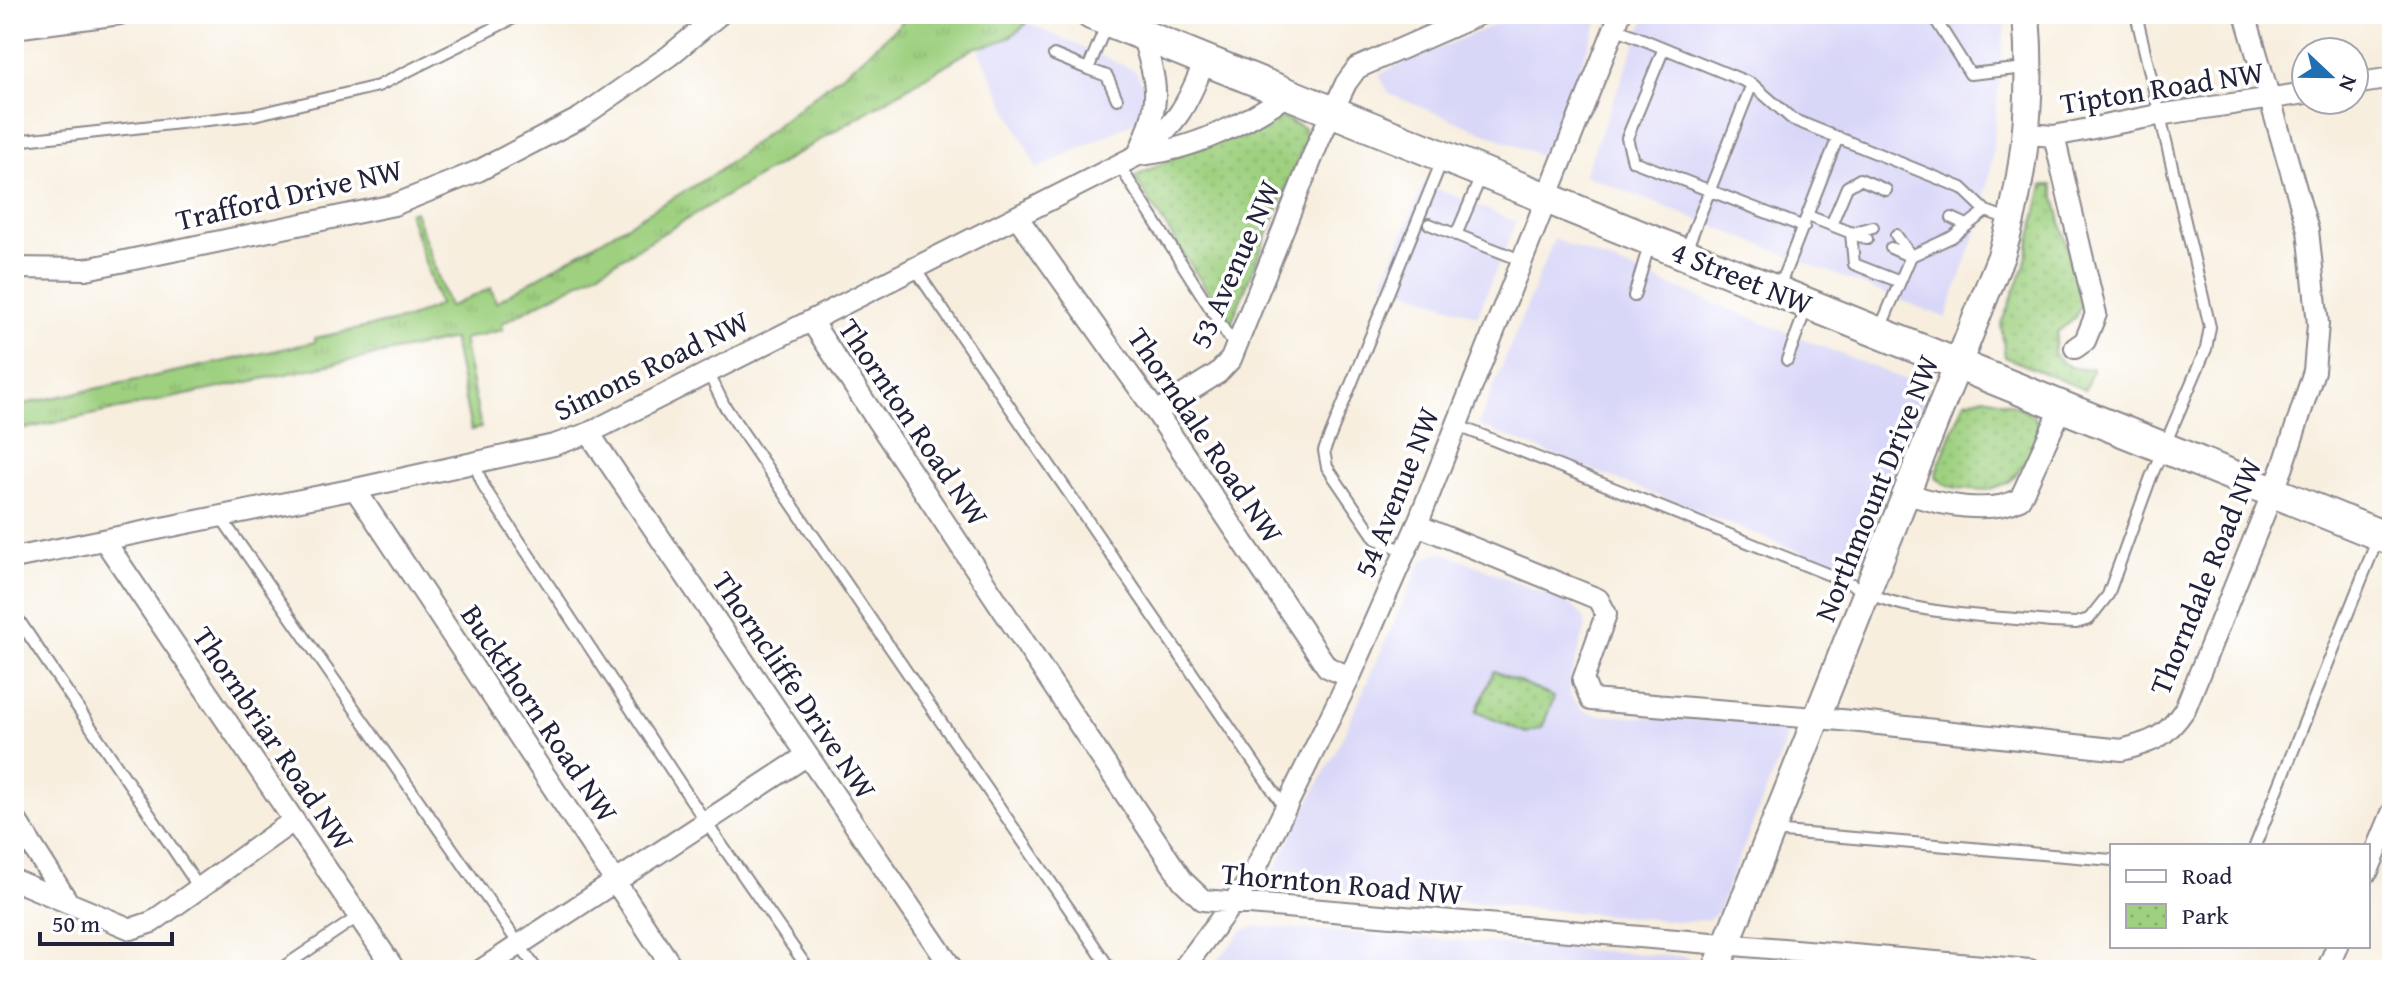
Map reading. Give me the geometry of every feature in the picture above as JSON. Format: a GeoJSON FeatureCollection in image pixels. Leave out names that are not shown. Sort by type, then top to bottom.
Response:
{"type":"FeatureCollection","features":[{"type":"Feature","properties":{"kind":"main road","name":"4 Street NW"},"geometry":{"type":"LineString","coordinates":[[1100,18],[2385,538]]}},
{"type":"Feature","properties":{"kind":"street"},"geometry":{"type":"LineString","coordinates":[[14,28],[120,14]]}},
{"type":"Feature","properties":{"kind":"street","name":"Trafford Drive NW"},"geometry":{"type":"LineString","coordinates":[[14,268],[86,269],[394,205],[478,171],[580,118],[669,56],[720,14]]}},
{"type":"Feature","properties":{"kind":"street","name":"53 Avenue NW"},"geometry":{"type":"LineString","coordinates":[[1156,412],[1218,373],[1231,359],[1346,83],[1367,62],[1480,14]]}},
{"type":"Feature","properties":{"kind":"street","name":"Northmount Drive NW"},"geometry":{"type":"LineString","coordinates":[[1721,958],[1960,366],[2041,135],[2028,68],[2026,14]]}},
{"type":"Feature","properties":{"kind":"street","name":"Thorndale Road NW"},"geometry":{"type":"LineString","coordinates":[[1417,525],[1598,599],[1606,614],[1583,680],[1591,700],[2122,750],[2170,732],[2185,709],[2272,493],[2303,414],[2314,371],[2318,324],[2308,230],[2245,14]]}},
{"type":"Feature","properties":{"kind":"street","name":"54 Avenue NW"},"geometry":{"type":"LineString","coordinates":[[1182,970],[1234,905],[1350,677],[1417,525],[1618,21]]}},
{"type":"Feature","properties":{"kind":"street"},"geometry":{"type":"LineString","coordinates":[[1128,160],[1152,123],[1157,92],[1142,35]]}},
{"type":"Feature","properties":{"kind":"street","name":"Simons Road NW"},"geometry":{"type":"LineString","coordinates":[[14,558],[355,489],[554,445],[589,433],[1128,160],[1169,130],[1194,88],[1205,60]]}},
{"type":"Feature","properties":{"kind":"street"},"geometry":{"type":"LineString","coordinates":[[2370,84],[2391,83]]}},
{"type":"Feature","properties":{"kind":"street","name":"Simons Road NW"},"geometry":{"type":"LineString","coordinates":[[1128,160],[1179,147],[1259,113],[1290,93]]}},
{"type":"Feature","properties":{"kind":"street","name":"Tipton Road NW"},"geometry":{"type":"LineString","coordinates":[[2041,135],[2290,96]]}},
{"type":"Feature","properties":{"kind":"street"},"geometry":{"type":"LineString","coordinates":[[2041,135],[2096,314],[2085,341],[2075,348]]}},
{"type":"Feature","properties":{"kind":"street","name":"Thorndale Road NW"},"geometry":{"type":"LineString","coordinates":[[1018,218],[1156,412],[1327,667],[1350,677]]}},
{"type":"Feature","properties":{"kind":"street","name":"Thornton Road NW"},"geometry":{"type":"LineString","coordinates":[[811,321],[1183,881],[1203,900],[1721,958],[2030,970]]}},
{"type":"Feature","properties":{"kind":"street"},"geometry":{"type":"LineString","coordinates":[[1909,494],[1936,504],[2008,506],[2020,499],[2062,407]]}},
{"type":"Feature","properties":{"kind":"street","name":"Thorncliffe Drive NW"},"geometry":{"type":"LineString","coordinates":[[589,433],[953,970]]}},
{"type":"Feature","properties":{"kind":"street","name":"Buckthorn Road NW"},"geometry":{"type":"LineString","coordinates":[[355,489],[674,970]]}},
{"type":"Feature","properties":{"kind":"street","name":"Thornbriar Road NW"},"geometry":{"type":"LineString","coordinates":[[104,540],[395,970]]}},
{"type":"Feature","properties":{"kind":"street"},"geometry":{"type":"LineString","coordinates":[[481,970],[806,756]]}},
{"type":"Feature","properties":{"kind":"street"},"geometry":{"type":"LineString","coordinates":[[2370,866],[2392,813]]}},
{"type":"Feature","properties":{"kind":"street"},"geometry":{"type":"LineString","coordinates":[[14,817],[68,902]]}},
{"type":"Feature","properties":{"kind":"street"},"geometry":{"type":"LineString","coordinates":[[14,880],[131,929],[152,922],[293,821]]}},
{"type":"Feature","properties":{"kind":"street"},"geometry":{"type":"LineString","coordinates":[[2327,970],[2336,948]]}},
{"type":"Feature","properties":{"kind":"lane"},"geometry":{"type":"LineString","coordinates":[[14,141],[254,115],[378,86],[522,14]]}},
{"type":"Feature","properties":{"kind":"lane"},"geometry":{"type":"LineString","coordinates":[[1932,14],[1970,74],[2028,68]]}},
{"type":"Feature","properties":{"kind":"lane"},"geometry":{"type":"LineString","coordinates":[[1456,425],[1852,584],[1868,595],[1899,604],[2051,622],[2076,623],[2089,619],[2108,595],[2206,349],[2210,327],[2136,14]]}},
{"type":"Feature","properties":{"kind":"lane"},"geometry":{"type":"LineString","coordinates":[[1088,69],[1100,18]]}},
{"type":"Feature","properties":{"kind":"lane"},"geometry":{"type":"LineString","coordinates":[[1618,21],[1664,48],[1752,84],[1792,119],[1962,188],[1986,211],[2012,221]]}},
{"type":"Feature","properties":{"kind":"lane"},"geometry":{"type":"LineString","coordinates":[[1664,48],[1627,138],[1633,161],[1711,192],[1806,221],[1831,225],[1867,239]]}},
{"type":"Feature","properties":{"kind":"lane"},"geometry":{"type":"LineString","coordinates":[[1054,55],[1107,76],[1117,99]]}},
{"type":"Feature","properties":{"kind":"lane"},"geometry":{"type":"LineString","coordinates":[[1685,254],[1752,84]]}},
{"type":"Feature","properties":{"kind":"lane"},"geometry":{"type":"LineString","coordinates":[[1777,291],[1838,137]]}},
{"type":"Feature","properties":{"kind":"lane"},"geometry":{"type":"LineString","coordinates":[[1405,551],[1376,539],[1327,467],[1324,451],[1444,156]]}},
{"type":"Feature","properties":{"kind":"lane"},"geometry":{"type":"LineString","coordinates":[[1128,160],[1235,347]]}},
{"type":"Feature","properties":{"kind":"lane"},"geometry":{"type":"LineString","coordinates":[[1456,235],[1482,172]]}},
{"type":"Feature","properties":{"kind":"lane"},"geometry":{"type":"LineString","coordinates":[[1831,225],[1847,187],[1860,179],[1886,190]]}},
{"type":"Feature","properties":{"kind":"lane"},"geometry":{"type":"LineString","coordinates":[[1878,333],[1911,256],[1986,211]]}},
{"type":"Feature","properties":{"kind":"lane"},"geometry":{"type":"LineString","coordinates":[[1952,218],[1967,225]]}},
{"type":"Feature","properties":{"kind":"lane"},"geometry":{"type":"LineString","coordinates":[[1429,224],[1521,260]]}},
{"type":"Feature","properties":{"kind":"lane"},"geometry":{"type":"LineString","coordinates":[[1851,233],[1873,227]]}},
{"type":"Feature","properties":{"kind":"lane"},"geometry":{"type":"LineString","coordinates":[[1851,233],[1854,264],[1900,282]]}},
{"type":"Feature","properties":{"kind":"lane"},"geometry":{"type":"LineString","coordinates":[[1896,235],[1911,256]]}},
{"type":"Feature","properties":{"kind":"lane"},"geometry":{"type":"LineString","coordinates":[[1634,296],[1651,241]]}},
{"type":"Feature","properties":{"kind":"lane"},"geometry":{"type":"LineString","coordinates":[[1891,248],[1911,256]]}},
{"type":"Feature","properties":{"kind":"lane"},"geometry":{"type":"LineString","coordinates":[[915,269],[1285,808]]}},
{"type":"Feature","properties":{"kind":"lane"},"geometry":{"type":"LineString","coordinates":[[1787,360],[1808,304]]}},
{"type":"Feature","properties":{"kind":"lane"},"geometry":{"type":"LineString","coordinates":[[708,372],[724,405],[1111,970]]}},
{"type":"Feature","properties":{"kind":"lane"},"geometry":{"type":"LineString","coordinates":[[473,461],[485,489],[705,821],[809,970]]}},
{"type":"Feature","properties":{"kind":"lane"},"geometry":{"type":"LineString","coordinates":[[2256,844],[2385,538],[2392,503]]}},
{"type":"Feature","properties":{"kind":"lane"},"geometry":{"type":"LineString","coordinates":[[220,516],[537,970]]}},
{"type":"Feature","properties":{"kind":"lane"},"geometry":{"type":"LineString","coordinates":[[14,613],[200,889]]}},
{"type":"Feature","properties":{"kind":"lane"},"geometry":{"type":"LineString","coordinates":[[1772,831],[2110,860]]}},
{"type":"Feature","properties":{"kind":"lane"},"geometry":{"type":"LineString","coordinates":[[279,970],[359,916]]}},
{"type":"Feature","properties":{"kind":"shaded area"},"geometry":{"type":"Polygon","coordinates":[[[1519,14],[1601,14],[1544,157],[1389,94],[1379,74],[1519,14]]]}},
{"type":"Feature","properties":{"kind":"shaded area"},"geometry":{"type":"Polygon","coordinates":[[[1647,14],[1986,14],[2005,22],[1991,167],[1979,225],[1946,318],[1584,175],[1647,14]]]}},
{"type":"Feature","properties":{"kind":"shaded area"},"geometry":{"type":"Polygon","coordinates":[[[1027,23],[1136,71],[1143,85],[1143,107],[1136,121],[1037,169],[979,50],[1015,35],[1027,23]]]}},
{"type":"Feature","properties":{"kind":"shaded area"},"geometry":{"type":"Polygon","coordinates":[[[1424,183],[1516,222],[1477,316],[1383,282],[1424,183]]]}},
{"type":"Feature","properties":{"kind":"shaded area"},"geometry":{"type":"Polygon","coordinates":[[[1554,239],[1921,386],[1926,395],[1852,572],[1478,425],[1554,239]]]}},
{"type":"Feature","properties":{"kind":"shaded area"},"geometry":{"type":"Polygon","coordinates":[[[1436,553],[1447,553],[1572,606],[1582,615],[1586,626],[1569,683],[1571,697],[1582,710],[1597,715],[1781,724],[1786,733],[1785,744],[1718,911],[1709,919],[1687,922],[1274,885],[1271,877],[1344,734],[1417,571],[1423,560],[1436,553]]]}},
{"type":"Feature","properties":{"kind":"shaded area"},"geometry":{"type":"Polygon","coordinates":[[[1256,926],[1687,957],[1694,970],[1210,970],[1241,932],[1256,926]]]}},
{"type":"Feature","properties":{"kind":"green space"},"geometry":{"type":"Polygon","coordinates":[[[911,14],[1005,14],[1027,23],[1004,40],[976,47],[593,275],[502,323],[503,330],[463,339],[481,428],[471,430],[453,339],[14,431],[14,406],[315,342],[315,338],[410,318],[439,305],[409,213],[415,211],[449,307],[491,288],[496,302],[717,172],[865,56],[911,14]]]}},
{"type":"Feature","properties":{"kind":"green space"},"geometry":{"type":"Polygon","coordinates":[[[1283,118],[1304,128],[1306,139],[1230,326],[1134,177],[1246,123],[1283,118]]]}},
{"type":"Feature","properties":{"kind":"green space"},"geometry":{"type":"Polygon","coordinates":[[[2043,185],[2052,185],[2081,303],[2076,318],[2057,332],[2054,353],[2071,367],[2093,368],[2085,390],[2005,357],[2001,324],[2024,268],[2043,185]]]}},
{"type":"Feature","properties":{"kind":"green space"},"geometry":{"type":"Polygon","coordinates":[[[1984,397],[2012,404],[2031,415],[2037,427],[2034,446],[2022,467],[2001,486],[1982,490],[1948,485],[1936,477],[1937,469],[1965,401],[1984,397]]]}},
{"type":"Feature","properties":{"kind":"green space"},"geometry":{"type":"Polygon","coordinates":[[[1494,671],[1554,697],[1542,728],[1526,733],[1476,712],[1494,671]]]}}]}
